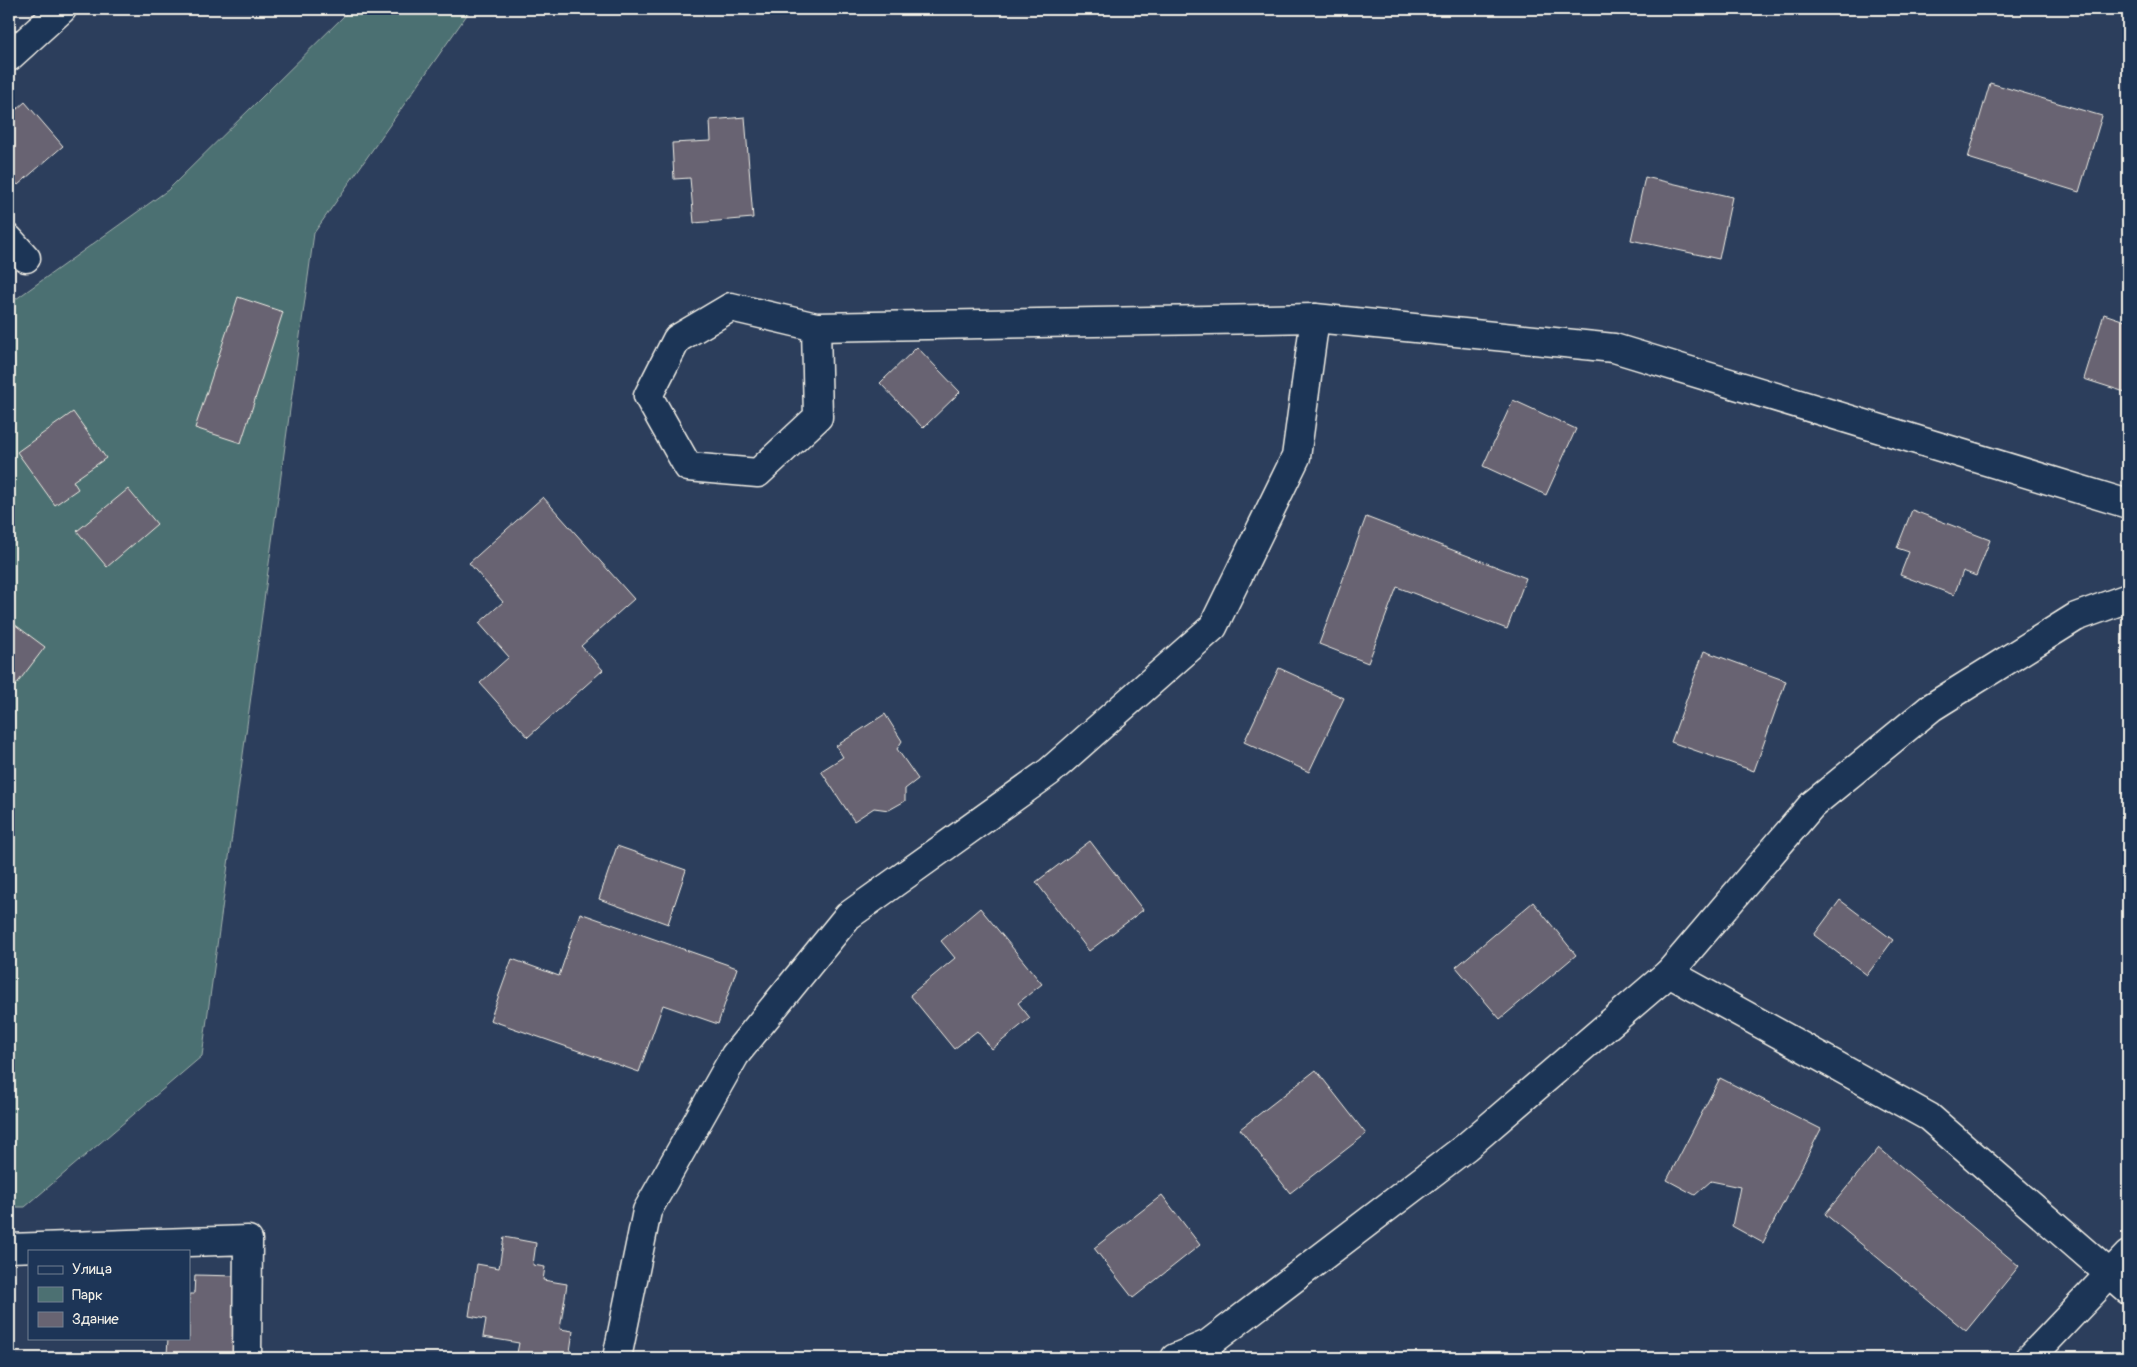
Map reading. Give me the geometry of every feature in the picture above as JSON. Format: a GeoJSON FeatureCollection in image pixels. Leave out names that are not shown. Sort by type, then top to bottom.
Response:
{"type":"FeatureCollection","features":[{"type":"Feature","properties":{"kind":"street"},"geometry":{"type":"LineString","coordinates":[[9,57],[62,9]]}},
{"type":"Feature","properties":{"kind":"street"},"geometry":{"type":"LineString","coordinates":[[816,327],[818,417],[758,473],[688,467],[648,396],[677,339],[731,307],[816,327],[1315,318],[1614,348],[2128,504]]}},
{"type":"Feature","properties":{"kind":"street"},"geometry":{"type":"LineString","coordinates":[[617,1358],[647,1211],[735,1055],[835,931],[848,916],[1049,772],[1213,628],[1296,457],[1315,318]]}},
{"type":"Feature","properties":{"kind":"street"},"geometry":{"type":"LineString","coordinates":[[1175,1358],[1208,1344],[1466,1147],[1669,973],[1812,805],[1932,707],[2076,617],[2128,598]]}},
{"type":"Feature","properties":{"kind":"street"},"geometry":{"type":"LineString","coordinates":[[1669,973],[1929,1117],[2122,1273],[2030,1358]]}},
{"type":"Feature","properties":{"kind":"street"},"geometry":{"type":"LineString","coordinates":[[9,1248],[248,1240],[247,1358]]}},
{"type":"Feature","properties":{"kind":"green space"},"geometry":{"type":"Polygon","coordinates":[[[351,9],[471,9],[314,233],[202,1056],[25,1207],[9,1207],[9,304],[168,190],[351,9]]]}},
{"type":"Feature","properties":{"kind":"building"},"geometry":{"type":"Polygon","coordinates":[[[1990,83],[2102,116],[2079,192],[1968,158],[1990,83]]]}},
{"type":"Feature","properties":{"kind":"building"},"geometry":{"type":"Polygon","coordinates":[[[25,102],[63,146],[18,185],[9,175],[9,116],[25,102]]]}},
{"type":"Feature","properties":{"kind":"building"},"geometry":{"type":"Polygon","coordinates":[[[745,117],[753,218],[694,223],[690,178],[674,179],[672,143],[711,141],[710,120],[745,117]]]}},
{"type":"Feature","properties":{"kind":"building"},"geometry":{"type":"Polygon","coordinates":[[[1645,177],[1732,197],[1719,259],[1631,240],[1645,177]]]}},
{"type":"Feature","properties":{"kind":"building"},"geometry":{"type":"Polygon","coordinates":[[[238,297],[283,312],[241,443],[195,428],[238,297]]]}},
{"type":"Feature","properties":{"kind":"building"},"geometry":{"type":"Polygon","coordinates":[[[2104,314],[2128,322],[2128,393],[2084,379],[2104,314]]]}},
{"type":"Feature","properties":{"kind":"building"},"geometry":{"type":"Polygon","coordinates":[[[917,347],[960,392],[923,428],[880,383],[917,347]]]}},
{"type":"Feature","properties":{"kind":"building"},"geometry":{"type":"Polygon","coordinates":[[[1513,400],[1576,429],[1546,495],[1483,466],[1513,400]]]}},
{"type":"Feature","properties":{"kind":"building"},"geometry":{"type":"Polygon","coordinates":[[[73,412],[106,458],[73,481],[78,489],[55,505],[17,452],[73,412]]]}},
{"type":"Feature","properties":{"kind":"building"},"geometry":{"type":"Polygon","coordinates":[[[128,489],[157,524],[107,567],[77,531],[128,489]]]}},
{"type":"Feature","properties":{"kind":"building"},"geometry":{"type":"Polygon","coordinates":[[[543,497],[634,599],[581,646],[603,670],[528,737],[480,683],[509,657],[479,623],[503,602],[469,563],[543,497]]]}},
{"type":"Feature","properties":{"kind":"building"},"geometry":{"type":"Polygon","coordinates":[[[1912,510],[1990,540],[1976,576],[1963,571],[1954,595],[1900,575],[1909,552],[1897,548],[1912,510]]]}},
{"type":"Feature","properties":{"kind":"building"},"geometry":{"type":"Polygon","coordinates":[[[1366,517],[1526,578],[1507,629],[1397,587],[1368,663],[1319,644],[1366,517]]]}},
{"type":"Feature","properties":{"kind":"building"},"geometry":{"type":"Polygon","coordinates":[[[14,624],[45,647],[9,694],[9,631],[14,624]]]}},
{"type":"Feature","properties":{"kind":"building"},"geometry":{"type":"Polygon","coordinates":[[[1704,651],[1786,681],[1754,771],[1671,742],[1704,651]]]}},
{"type":"Feature","properties":{"kind":"building"},"geometry":{"type":"Polygon","coordinates":[[[1279,668],[1344,698],[1309,772],[1244,742],[1279,668]]]}},
{"type":"Feature","properties":{"kind":"building"},"geometry":{"type":"Polygon","coordinates":[[[885,714],[902,741],[897,749],[918,779],[905,789],[905,801],[889,810],[874,808],[854,821],[821,771],[843,757],[836,746],[885,714]]]}},
{"type":"Feature","properties":{"kind":"building"},"geometry":{"type":"Polygon","coordinates":[[[1090,841],[1143,910],[1089,951],[1036,882],[1090,841]]]}},
{"type":"Feature","properties":{"kind":"building"},"geometry":{"type":"Polygon","coordinates":[[[617,846],[686,870],[668,924],[599,899],[617,846]]]}},
{"type":"Feature","properties":{"kind":"building"},"geometry":{"type":"Polygon","coordinates":[[[1840,900],[1893,940],[1867,975],[1814,935],[1840,900]]]}},
{"type":"Feature","properties":{"kind":"building"},"geometry":{"type":"Polygon","coordinates":[[[1533,902],[1576,955],[1500,1019],[1456,967],[1533,902]]]}},
{"type":"Feature","properties":{"kind":"building"},"geometry":{"type":"Polygon","coordinates":[[[980,908],[1042,984],[1018,1003],[1030,1018],[992,1049],[977,1031],[954,1049],[910,995],[955,958],[941,941],[980,908]]]}},
{"type":"Feature","properties":{"kind":"building"},"geometry":{"type":"Polygon","coordinates":[[[580,913],[737,968],[718,1024],[663,1005],[639,1072],[490,1020],[512,959],[559,976],[580,913]]]}},
{"type":"Feature","properties":{"kind":"building"},"geometry":{"type":"Polygon","coordinates":[[[1316,1070],[1366,1134],[1290,1193],[1240,1129],[1316,1070]]]}},
{"type":"Feature","properties":{"kind":"building"},"geometry":{"type":"Polygon","coordinates":[[[1720,1078],[1821,1129],[1763,1243],[1732,1226],[1740,1187],[1711,1181],[1695,1195],[1667,1180],[1720,1078]]]}},
{"type":"Feature","properties":{"kind":"building"},"geometry":{"type":"Polygon","coordinates":[[[1879,1148],[2019,1266],[1966,1331],[1825,1214],[1879,1148]]]}},
{"type":"Feature","properties":{"kind":"building"},"geometry":{"type":"Polygon","coordinates":[[[1162,1195],[1200,1245],[1133,1298],[1094,1248],[1162,1195]]]}},
{"type":"Feature","properties":{"kind":"building"},"geometry":{"type":"Polygon","coordinates":[[[504,1237],[536,1243],[533,1265],[545,1267],[543,1280],[567,1284],[560,1329],[573,1331],[569,1358],[516,1358],[519,1343],[483,1337],[486,1319],[469,1316],[477,1264],[499,1268],[504,1237]]]}},
{"type":"Feature","properties":{"kind":"building"},"geometry":{"type":"Polygon","coordinates":[[[195,1275],[237,1276],[236,1357],[167,1355],[168,1340],[190,1340],[190,1294],[194,1294],[195,1275]]]}}]}
